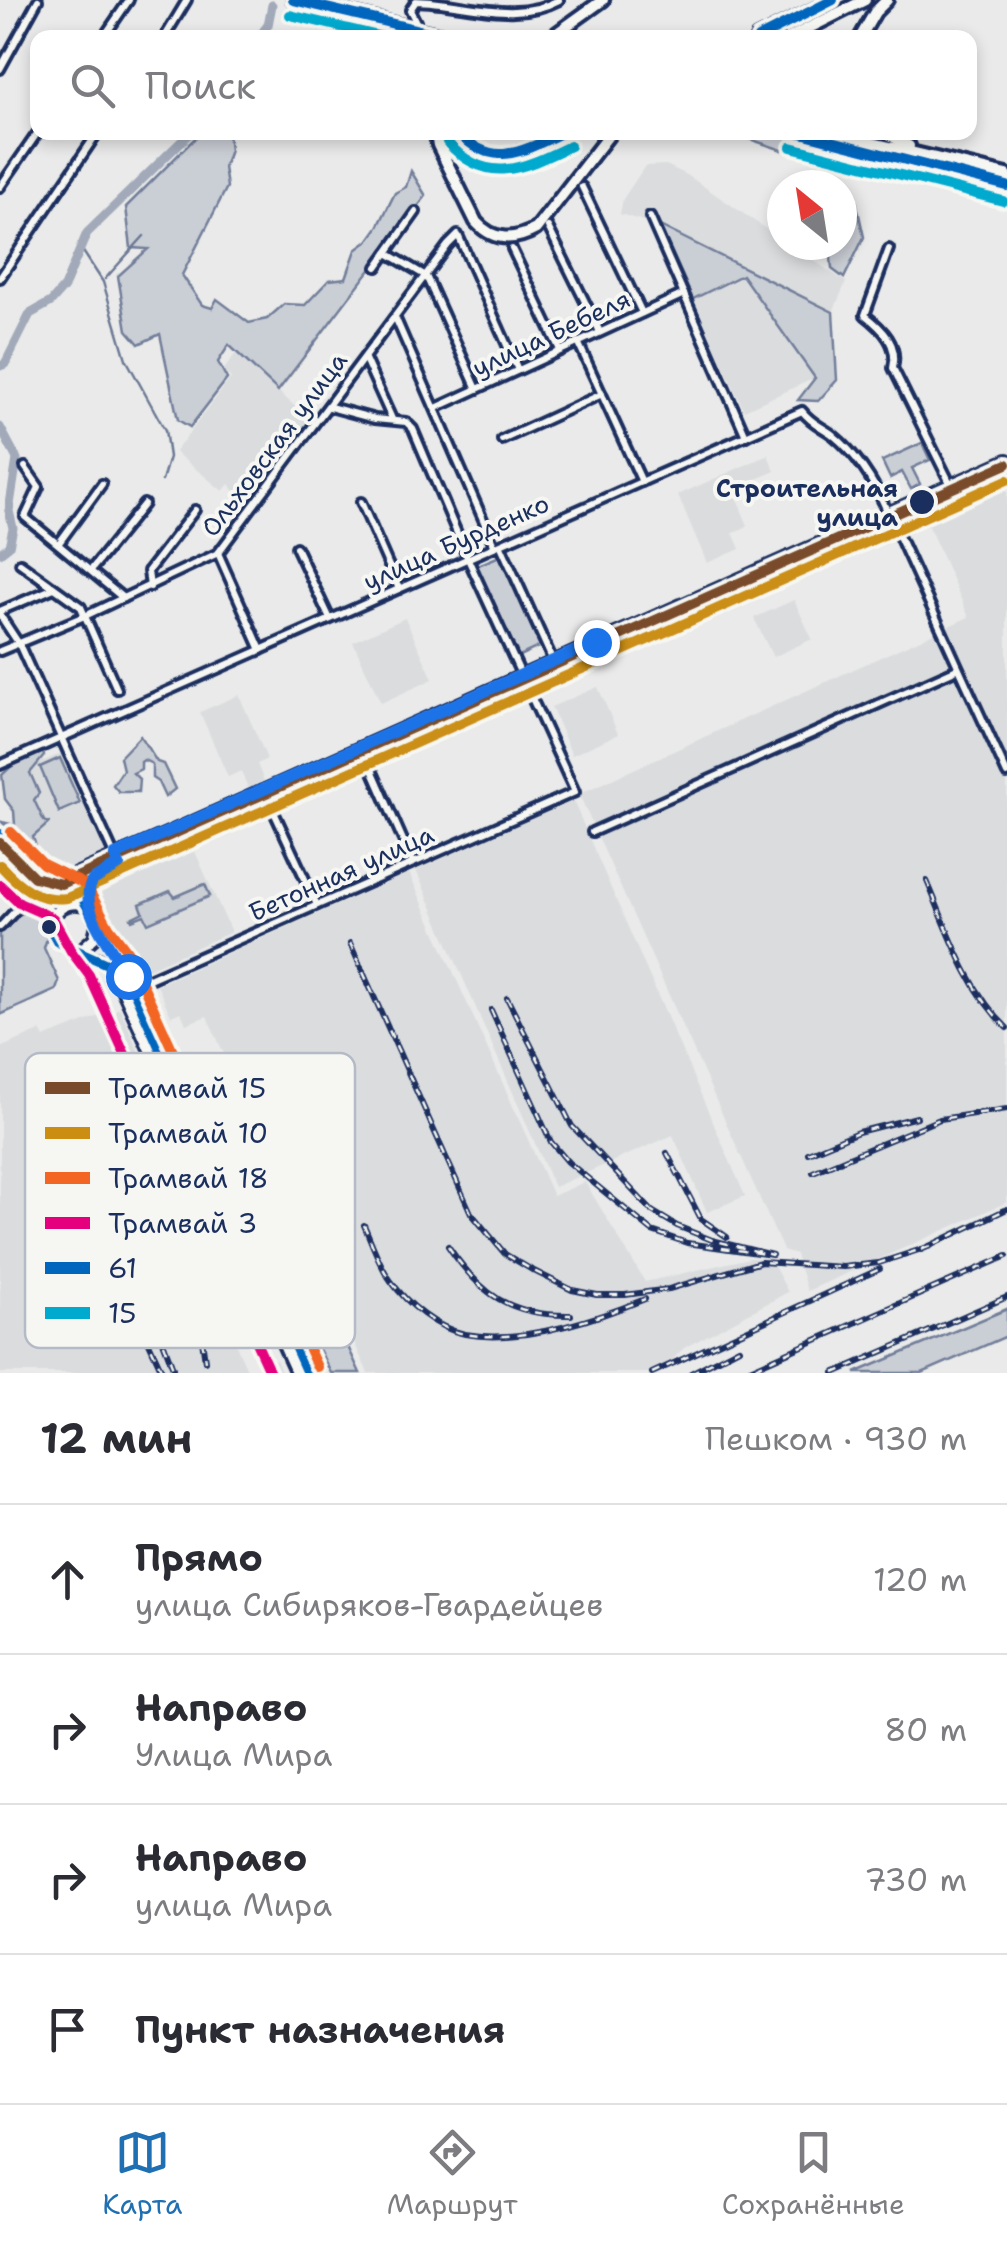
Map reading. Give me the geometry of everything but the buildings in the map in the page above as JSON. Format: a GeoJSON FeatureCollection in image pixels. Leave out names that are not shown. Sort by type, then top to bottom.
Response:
{"type":"FeatureCollection","features":[{"type":"Feature","properties":{"kind":"main road"},"geometry":{"type":"LineString","coordinates":[[295,0],[408,30]]}},
{"type":"Feature","properties":{"kind":"main road"},"geometry":{"type":"LineString","coordinates":[[561,30],[603,0]]}},
{"type":"Feature","properties":{"kind":"main road"},"geometry":{"type":"LineString","coordinates":[[773,30],[833,0]]}},
{"type":"Feature","properties":{"kind":"main road"},"geometry":{"type":"LineString","coordinates":[[805,30],[865,0]]}},
{"type":"Feature","properties":{"kind":"main road"},"geometry":{"type":"LineString","coordinates":[[865,30],[887,0]]}},
{"type":"Feature","properties":{"kind":"main road"},"geometry":{"type":"LineString","coordinates":[[354,16],[386,30]]}},
{"type":"Feature","properties":{"kind":"main road"},"geometry":{"type":"LineString","coordinates":[[382,28],[397,30]]}},
{"type":"Feature","properties":{"kind":"main road"},"geometry":{"type":"LineString","coordinates":[[438,140],[470,213],[485,231],[505,238],[521,237],[536,229],[605,140]]}},
{"type":"Feature","properties":{"kind":"main road"},"geometry":{"type":"LineString","coordinates":[[466,140],[478,152],[504,157],[545,140]]}},
{"type":"Feature","properties":{"kind":"main road"},"geometry":{"type":"LineString","coordinates":[[826,140],[1007,186]]}},
{"type":"Feature","properties":{"kind":"main road"},"geometry":{"type":"LineString","coordinates":[[860,140],[1007,175]]}},
{"type":"Feature","properties":{"kind":"main road"},"geometry":{"type":"LineString","coordinates":[[896,140],[943,160]]}},
{"type":"Feature","properties":{"kind":"street"},"geometry":{"type":"LineString","coordinates":[[0,70],[38,0]]}},
{"type":"Feature","properties":{"kind":"street"},"geometry":{"type":"LineString","coordinates":[[109,30],[129,0]]}},
{"type":"Feature","properties":{"kind":"street"},"geometry":{"type":"LineString","coordinates":[[169,30],[186,0]]}},
{"type":"Feature","properties":{"kind":"street"},"geometry":{"type":"LineString","coordinates":[[418,30],[410,10],[416,0],[522,12],[559,0]]}},
{"type":"Feature","properties":{"kind":"street"},"geometry":{"type":"LineString","coordinates":[[522,12],[524,0]]}},
{"type":"Feature","properties":{"kind":"street"},"geometry":{"type":"LineString","coordinates":[[0,187],[32,140]]}},
{"type":"Feature","properties":{"kind":"street"},"geometry":{"type":"LineString","coordinates":[[0,278],[93,140]]}},
{"type":"Feature","properties":{"kind":"street"},"geometry":{"type":"LineString","coordinates":[[582,187],[642,313]]}},
{"type":"Feature","properties":{"kind":"street"},"geometry":{"type":"LineString","coordinates":[[377,267],[416,212]]}},
{"type":"Feature","properties":{"kind":"street"},"geometry":{"type":"LineString","coordinates":[[650,217],[746,436]]}},
{"type":"Feature","properties":{"kind":"street"},"geometry":{"type":"LineString","coordinates":[[548,227],[600,332]]}},
{"type":"Feature","properties":{"kind":"street","name":"Ольховская улица"},"geometry":{"type":"LineString","coordinates":[[0,651],[218,553],[458,234],[518,370]]}},
{"type":"Feature","properties":{"kind":"street"},"geometry":{"type":"LineString","coordinates":[[890,249],[865,315],[892,344],[896,355],[893,368],[953,490]]}},
{"type":"Feature","properties":{"kind":"street"},"geometry":{"type":"LineString","coordinates":[[512,250],[560,350]]}},
{"type":"Feature","properties":{"kind":"street"},"geometry":{"type":"LineString","coordinates":[[388,252],[426,276],[477,389]]}},
{"type":"Feature","properties":{"kind":"street","name":"улица Бебеля"},"geometry":{"type":"LineString","coordinates":[[436,408],[684,294]]}},
{"type":"Feature","properties":{"kind":"street"},"geometry":{"type":"LineString","coordinates":[[395,317],[553,661]]}},
{"type":"Feature","properties":{"kind":"street"},"geometry":{"type":"LineString","coordinates":[[578,342],[642,482]]}},
{"type":"Feature","properties":{"kind":"street"},"geometry":{"type":"LineString","coordinates":[[364,358],[392,419]]}},
{"type":"Feature","properties":{"kind":"street"},"geometry":{"type":"LineString","coordinates":[[502,440],[602,394]]}},
{"type":"Feature","properties":{"kind":"street"},"geometry":{"type":"LineString","coordinates":[[330,407],[375,419],[406,422],[413,429],[522,681]]}},
{"type":"Feature","properties":{"kind":"street","name":"улица Бурденко"},"geometry":{"type":"LineString","coordinates":[[0,765],[802,411],[814,426],[831,433],[865,468],[890,518]]}},
{"type":"Feature","properties":{"kind":"street"},"geometry":{"type":"LineString","coordinates":[[91,910],[88,887],[117,860],[953,490],[1007,460]]}},
{"type":"Feature","properties":{"kind":"street"},"geometry":{"type":"LineString","coordinates":[[25,467],[39,487],[26,518],[123,598]]}},
{"type":"Feature","properties":{"kind":"street"},"geometry":{"type":"LineString","coordinates":[[953,490],[1007,473]]}},
{"type":"Feature","properties":{"kind":"street"},"geometry":{"type":"LineString","coordinates":[[59,543],[102,484]]}},
{"type":"Feature","properties":{"kind":"street"},"geometry":{"type":"LineString","coordinates":[[360,502],[399,589]]}},
{"type":"Feature","properties":{"kind":"street"},"geometry":{"type":"LineString","coordinates":[[91,570],[144,504]]}},
{"type":"Feature","properties":{"kind":"street"},"geometry":{"type":"LineString","coordinates":[[150,586],[148,571],[194,510]]}},
{"type":"Feature","properties":{"kind":"street"},"geometry":{"type":"LineString","coordinates":[[0,927],[31,894],[56,882],[268,799],[522,681],[553,661],[890,518]]}},
{"type":"Feature","properties":{"kind":"street"},"geometry":{"type":"LineString","coordinates":[[890,518],[1007,774]]}},
{"type":"Feature","properties":{"kind":"street"},"geometry":{"type":"LineString","coordinates":[[296,547],[330,619]]}},
{"type":"Feature","properties":{"kind":"street"},"geometry":{"type":"LineString","coordinates":[[218,553],[261,650]]}},
{"type":"Feature","properties":{"kind":"street"},"geometry":{"type":"LineString","coordinates":[[20,563],[81,607],[117,690]]}},
{"type":"Feature","properties":{"kind":"street"},"geometry":{"type":"LineString","coordinates":[[54,588],[0,613],[117,860]]}},
{"type":"Feature","properties":{"kind":"street"},"geometry":{"type":"LineString","coordinates":[[592,832],[957,669]]}},
{"type":"Feature","properties":{"kind":"street","name":"Бетонная улица"},"geometry":{"type":"LineString","coordinates":[[128,988],[574,792],[522,681]]}},
{"type":"Feature","properties":{"kind":"street"},"geometry":{"type":"LineString","coordinates":[[366,756],[413,863]]}},
{"type":"Feature","properties":{"kind":"street"},"geometry":{"type":"LineString","coordinates":[[268,799],[317,906]]}},
{"type":"Feature","properties":{"kind":"street"},"geometry":{"type":"LineString","coordinates":[[0,834],[38,871],[82,896],[157,1053]]}},
{"type":"Feature","properties":{"kind":"street"},"geometry":{"type":"LineString","coordinates":[[0,856],[31,894],[64,948],[110,965],[128,988]]}},
{"type":"Feature","properties":{"kind":"street"},"geometry":{"type":"LineString","coordinates":[[52,934],[54,915],[62,907],[82,904],[91,910]]}},
{"type":"Feature","properties":{"kind":"street"},"geometry":{"type":"LineString","coordinates":[[19,907],[27,905],[40,914]]}},
{"type":"Feature","properties":{"kind":"street"},"geometry":{"type":"LineString","coordinates":[[78,952],[94,938],[96,922]]}},
{"type":"Feature","properties":{"kind":"street"},"geometry":{"type":"LineString","coordinates":[[285,1348],[296,1373]]}},
{"type":"Feature","properties":{"kind":"street"},"geometry":{"type":"LineString","coordinates":[[295,1348],[307,1373]]}},
{"type":"Feature","properties":{"kind":"shaded area"},"geometry":{"type":"Polygon","coordinates":[[[193,140],[229,140],[224,167],[227,187],[182,275],[202,305],[212,308],[217,299],[249,323],[267,319],[284,304],[305,305],[329,280],[346,278],[356,250],[378,227],[395,193],[406,187],[411,171],[426,196],[278,391],[229,345],[218,362],[227,379],[190,427],[178,420],[160,334],[139,344],[127,330],[118,276],[148,249],[131,248],[126,207],[193,140]]]}},
{"type":"Feature","properties":{"kind":"shaded area"},"geometry":{"type":"Polygon","coordinates":[[[753,140],[810,140],[834,146],[832,158],[782,150],[753,140]]]}},
{"type":"Feature","properties":{"kind":"shaded area"},"geometry":{"type":"Polygon","coordinates":[[[666,165],[687,175],[767,230],[767,260],[813,260],[846,282],[833,312],[660,226],[620,214],[623,199],[645,166],[666,165]]]}},
{"type":"Feature","properties":{"kind":"shaded area"},"geometry":{"type":"Polygon","coordinates":[[[857,206],[864,237],[857,251],[857,206]]]}},
{"type":"Feature","properties":{"kind":"shaded area"},"geometry":{"type":"Polygon","coordinates":[[[660,226],[833,312],[837,380],[818,401],[798,400],[815,378],[742,275],[693,299],[660,226]]]}},
{"type":"Feature","properties":{"kind":"shaded area"},"geometry":{"type":"Polygon","coordinates":[[[831,260],[853,260],[844,278],[832,269],[831,260]]]}},
{"type":"Feature","properties":{"kind":"shaded area"},"geometry":{"type":"Polygon","coordinates":[[[742,275],[815,378],[744,410],[693,299],[742,275]]]}},
{"type":"Feature","properties":{"kind":"shaded area"},"geometry":{"type":"Polygon","coordinates":[[[236,353],[314,424],[251,510],[229,484],[223,491],[175,452],[231,378],[223,371],[236,353]]]}},
{"type":"Feature","properties":{"kind":"shaded area"},"geometry":{"type":"Polygon","coordinates":[[[922,443],[930,460],[912,468],[920,484],[911,489],[902,472],[890,478],[882,461],[922,443]]]}},
{"type":"Feature","properties":{"kind":"shaded area"},"geometry":{"type":"Polygon","coordinates":[[[768,455],[775,471],[733,489],[748,526],[733,533],[740,549],[707,563],[678,495],[768,455]]]}},
{"type":"Feature","properties":{"kind":"shaded area"},"geometry":{"type":"Polygon","coordinates":[[[1007,481],[1007,1202],[807,1291],[796,1254],[783,1250],[579,794],[969,617],[925,518],[1007,481]]]}},
{"type":"Feature","properties":{"kind":"shaded area"},"geometry":{"type":"Polygon","coordinates":[[[502,555],[543,645],[517,657],[476,566],[502,555]]]}},
{"type":"Feature","properties":{"kind":"shaded area"},"geometry":{"type":"Polygon","coordinates":[[[794,600],[812,639],[773,657],[754,618],[794,600]]]}},
{"type":"Feature","properties":{"kind":"shaded area"},"geometry":{"type":"Polygon","coordinates":[[[405,618],[433,679],[381,703],[353,642],[405,618]]]}},
{"type":"Feature","properties":{"kind":"shaded area"},"geometry":{"type":"Polygon","coordinates":[[[598,687],[618,734],[572,755],[551,707],[598,687]]]}},
{"type":"Feature","properties":{"kind":"shaded area"},"geometry":{"type":"Polygon","coordinates":[[[239,695],[267,759],[257,764],[264,781],[248,788],[241,771],[228,777],[200,712],[239,695]]]}},
{"type":"Feature","properties":{"kind":"shaded area"},"geometry":{"type":"Polygon","coordinates":[[[140,736],[157,762],[163,764],[175,789],[165,797],[152,778],[152,764],[144,760],[141,769],[133,773],[139,779],[138,792],[119,792],[113,785],[123,770],[120,757],[140,736]]]}},
{"type":"Feature","properties":{"kind":"shaded area"},"geometry":{"type":"Polygon","coordinates":[[[43,752],[30,773],[39,793],[34,800],[44,821],[49,823],[33,837],[36,855],[2,822],[15,825],[14,811],[5,799],[2,775],[18,760],[43,752]]]}},
{"type":"Feature","properties":{"kind":"shaded area"},"geometry":{"type":"Polygon","coordinates":[[[62,753],[106,853],[67,870],[53,869],[8,830],[18,818],[25,769],[62,753]]]}},
{"type":"Feature","properties":{"kind":"shaded area"},"geometry":{"type":"Polygon","coordinates":[[[60,758],[80,803],[59,812],[40,767],[60,758]]]}},
{"type":"Feature","properties":{"kind":"shaded area"},"geometry":{"type":"Polygon","coordinates":[[[573,801],[745,1196],[707,1212],[673,1135],[554,1187],[416,870],[573,801]]]}},
{"type":"Feature","properties":{"kind":"shaded area"},"geometry":{"type":"Polygon","coordinates":[[[192,845],[231,932],[137,974],[98,886],[192,845]]]}},
{"type":"Feature","properties":{"kind":"shaded area"},"geometry":{"type":"Polygon","coordinates":[[[409,873],[553,1196],[585,1182],[645,1282],[750,1258],[770,1259],[788,1292],[684,1348],[659,1373],[368,1373],[355,1344],[355,1053],[224,1053],[207,1016],[186,1024],[181,1012],[171,1016],[157,985],[409,873]]]}},
{"type":"Feature","properties":{"kind":"shaded area"},"geometry":{"type":"Polygon","coordinates":[[[205,884],[210,896],[148,923],[144,915],[131,918],[143,912],[140,904],[170,891],[175,897],[205,884]]]}},
{"type":"Feature","properties":{"kind":"shaded area"},"geometry":{"type":"Polygon","coordinates":[[[20,909],[33,910],[47,938],[44,948],[59,981],[56,990],[0,1015],[0,931],[20,909]]]}},
{"type":"Feature","properties":{"kind":"shaded area"},"geometry":{"type":"Polygon","coordinates":[[[120,1008],[139,1053],[25,1053],[25,1348],[237,1348],[248,1372],[276,1360],[282,1373],[0,1373],[0,1048],[40,1031],[44,1038],[120,1008]]]}},
{"type":"Feature","properties":{"kind":"shaded area"},"geometry":{"type":"Polygon","coordinates":[[[1007,1309],[1007,1336],[922,1373],[855,1373],[1007,1309]]]}},
{"type":"Feature","properties":{"kind":"shaded area"},"geometry":{"type":"Polygon","coordinates":[[[318,1348],[349,1348],[360,1373],[331,1373],[318,1348]]]}},
{"type":"Feature","properties":{"kind":"waterway"},"geometry":{"type":"LineString","coordinates":[[264,30],[272,5]]}},
{"type":"Feature","properties":{"kind":"waterway"},"geometry":{"type":"LineString","coordinates":[[0,366],[5,364],[30,314],[51,302],[64,287],[87,233],[183,140]]}},
{"type":"Feature","properties":{"kind":"waterway"},"geometry":{"type":"LineString","coordinates":[[87,233],[82,250],[103,282],[126,359],[165,430],[169,457],[162,481]]}},
{"type":"Feature","properties":{"kind":"waterway"},"geometry":{"type":"LineString","coordinates":[[105,279],[144,236]]}},
{"type":"Feature","properties":{"kind":"waterway"},"geometry":{"type":"LineString","coordinates":[[0,427],[17,459],[9,511],[13,528],[9,546],[0,553]]}},
{"type":"Feature","properties":{"kind":"tram line","name":"15"},"geometry":{"type":"LineString","coordinates":[[0,843],[34,877],[61,884],[1007,464]]}},
{"type":"Feature","properties":{"kind":"tram line","name":"10"},"geometry":{"type":"LineString","coordinates":[[0,865],[30,891],[67,898],[1007,480]]}},
{"type":"Feature","properties":{"kind":"tram line","name":"18"},"geometry":{"type":"LineString","coordinates":[[11,832],[43,864],[86,885],[128,952],[174,1053]]}},
{"type":"Feature","properties":{"kind":"tram line"},"geometry":{"type":"LineString","coordinates":[[79,904],[83,880],[97,867]]}},
{"type":"Feature","properties":{"kind":"tram line","name":"3"},"geometry":{"type":"LineString","coordinates":[[0,885],[19,903],[53,918],[89,975],[124,1053]]}},
{"type":"Feature","properties":{"kind":"tram line","name":"3"},"geometry":{"type":"LineString","coordinates":[[259,1348],[270,1373]]}},
{"type":"Feature","properties":{"kind":"tram line","name":"18"},"geometry":{"type":"LineString","coordinates":[[308,1348],[317,1367]]}},
{"type":"Feature","properties":{"kind":"railway"},"geometry":{"type":"LineString","coordinates":[[927,881],[970,978],[1007,1028]]}},
{"type":"Feature","properties":{"kind":"railway"},"geometry":{"type":"LineString","coordinates":[[350,943],[471,1213],[505,1254],[532,1270],[572,1290],[625,1295],[669,1289],[761,1262],[843,1267],[879,1263],[931,1246]]}},
{"type":"Feature","properties":{"kind":"railway"},"geometry":{"type":"LineString","coordinates":[[491,1010],[551,1142],[568,1162],[652,1231],[687,1243],[772,1255],[712,1240],[652,1211],[572,1126],[507,998]]}},
{"type":"Feature","properties":{"kind":"railway"},"geometry":{"type":"LineString","coordinates":[[813,1172],[940,1119],[1007,1109]]}},
{"type":"Feature","properties":{"kind":"railway"},"geometry":{"type":"LineString","coordinates":[[808,1153],[858,1132],[917,1117]]}},
{"type":"Feature","properties":{"kind":"railway"},"geometry":{"type":"LineString","coordinates":[[667,1153],[701,1219],[727,1237]]}},
{"type":"Feature","properties":{"kind":"railway"},"geometry":{"type":"LineString","coordinates":[[921,1250],[1007,1209]]}},
{"type":"Feature","properties":{"kind":"railway"},"geometry":{"type":"LineString","coordinates":[[364,1225],[383,1268],[398,1290],[424,1314],[465,1334],[533,1333],[580,1322],[645,1299]]}},
{"type":"Feature","properties":{"kind":"railway"},"geometry":{"type":"LineString","coordinates":[[448,1246],[473,1278],[499,1299],[531,1312],[571,1315]]}},
{"type":"Feature","properties":{"kind":"railway"},"geometry":{"type":"LineString","coordinates":[[741,1373],[1007,1256]]}},
{"type":"Feature","properties":{"kind":"railway"},"geometry":{"type":"LineString","coordinates":[[652,1373],[880,1269]]}},
{"type":"Feature","properties":{"kind":"railway"},"geometry":{"type":"LineString","coordinates":[[834,1373],[1007,1297]]}},
{"type":"Feature","properties":{"kind":"railway"},"geometry":{"type":"LineString","coordinates":[[151,1348],[163,1373]]}},
{"type":"Feature","properties":{"kind":"railway"},"geometry":{"type":"LineString","coordinates":[[165,1348],[173,1368]]}},
{"type":"Feature","properties":{"kind":"railway"},"geometry":{"type":"LineString","coordinates":[[203,1348],[205,1361]]}},
{"type":"Feature","properties":{"kind":"railway"},"geometry":{"type":"LineString","coordinates":[[691,1373],[739,1348]]}},
{"type":"Feature","properties":{"kind":"transit line","name":"61"},"geometry":{"type":"LineString","coordinates":[[293,0],[419,30]]}},
{"type":"Feature","properties":{"kind":"transit line","name":"61"},"geometry":{"type":"LineString","coordinates":[[774,30],[833,0]]}},
{"type":"Feature","properties":{"kind":"transit line","name":"15"},"geometry":{"type":"LineString","coordinates":[[290,15],[353,30]]}},
{"type":"Feature","properties":{"kind":"transit line","name":"61"},"geometry":{"type":"LineString","coordinates":[[467,140],[496,154],[522,150],[546,140]]}},
{"type":"Feature","properties":{"kind":"transit line","name":"61"},"geometry":{"type":"LineString","coordinates":[[828,140],[1007,186]]}},
{"type":"Feature","properties":{"kind":"transit line","name":"15"},"geometry":{"type":"LineString","coordinates":[[447,142],[462,156],[491,169],[521,166],[570,146]]}},
{"type":"Feature","properties":{"kind":"transit line","name":"15"},"geometry":{"type":"LineString","coordinates":[[791,147],[1003,201]]}},
{"type":"Feature","properties":{"kind":"transit line","name":"61"},"geometry":{"type":"LineString","coordinates":[[0,834],[39,871],[81,896],[119,958],[162,1053]]}},
{"type":"Feature","properties":{"kind":"transit line","name":"61"},"geometry":{"type":"LineString","coordinates":[[3,860],[27,886],[58,942],[109,965],[121,985]]}},
{"type":"Feature","properties":{"kind":"transit line","name":"61"},"geometry":{"type":"LineString","coordinates":[[296,1348],[307,1373]]}},
{"type":"Feature","properties":{"kind":"place","name":"Строительная улица"},"geometry":{"type":"Point","coordinates":[922,502]}},
{"type":"Feature","properties":{"kind":"route"},"geometry":{"type":"LineString","coordinates":[[128,976],[96,922],[88,897],[93,880],[119,865],[115,855],[596,642]]}}]}
